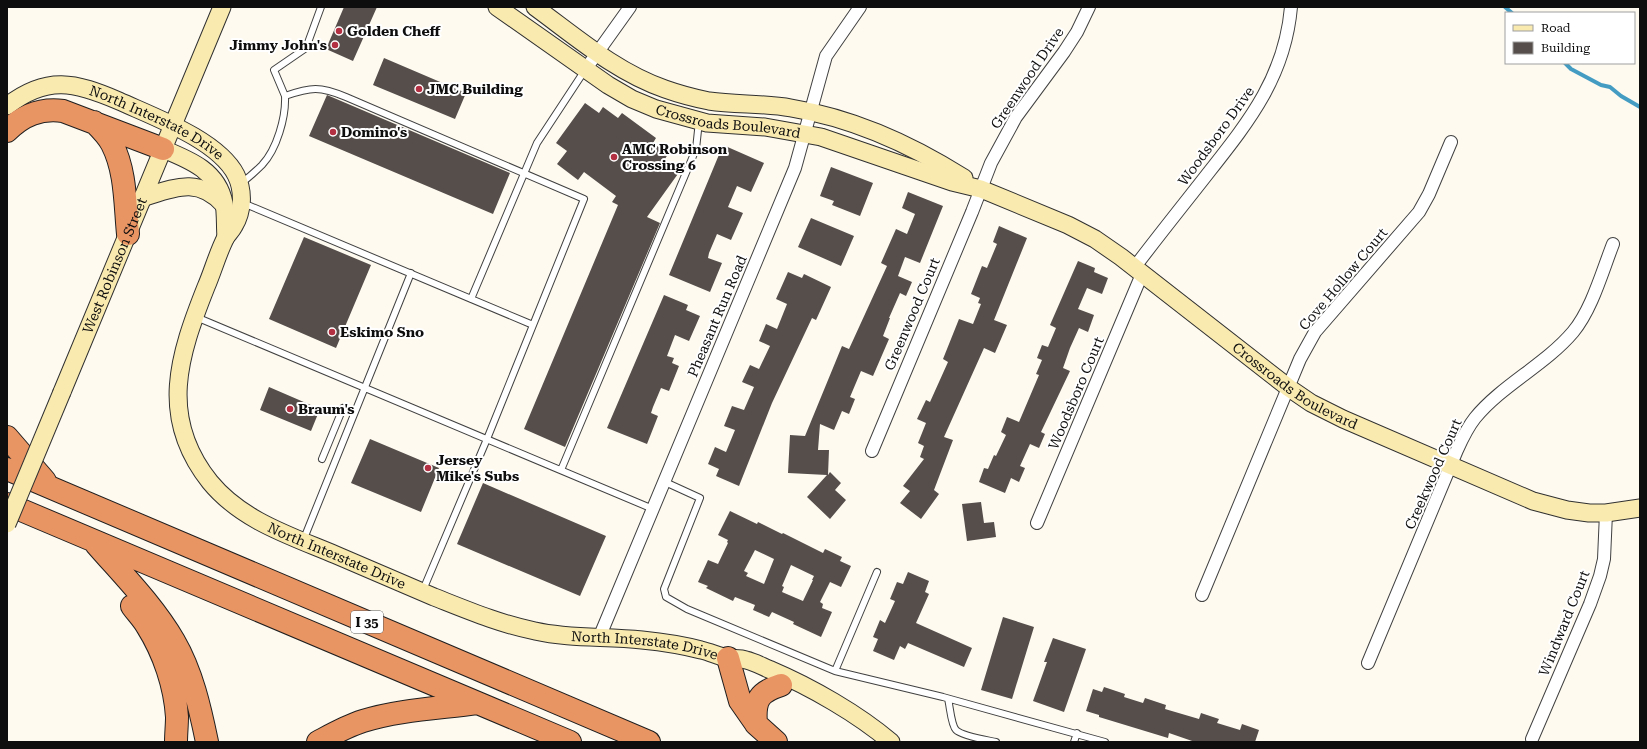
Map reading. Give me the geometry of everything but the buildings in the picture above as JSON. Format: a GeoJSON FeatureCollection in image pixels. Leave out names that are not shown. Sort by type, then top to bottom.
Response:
{"type":"FeatureCollection","features":[{"type":"Feature","properties":{"kind":"highway"},"geometry":{"type":"LineString","coordinates":[[7,131],[23,118],[34,113],[51,110],[63,111],[94,121],[163,149]]}},
{"type":"Feature","properties":{"kind":"highway"},"geometry":{"type":"LineString","coordinates":[[94,121],[106,134],[118,159],[123,181],[128,234]]}},
{"type":"Feature","properties":{"kind":"highway"},"geometry":{"type":"LineString","coordinates":[[7,436],[52,489]]}},
{"type":"Feature","properties":{"kind":"highway","name":"I 35"},"geometry":{"type":"LineString","coordinates":[[7,470],[649,742]]}},
{"type":"Feature","properties":{"kind":"highway","name":"I 35"},"geometry":{"type":"LineString","coordinates":[[7,504],[570,742]]}},
{"type":"Feature","properties":{"kind":"highway"},"geometry":{"type":"LineString","coordinates":[[92,540],[133,607],[147,626],[158,647],[167,670],[174,695],[177,718],[176,742]]}},
{"type":"Feature","properties":{"kind":"highway"},"geometry":{"type":"LineString","coordinates":[[92,540],[161,620],[175,642],[195,691],[207,742]]}},
{"type":"Feature","properties":{"kind":"highway"},"geometry":{"type":"LineString","coordinates":[[728,658],[740,701],[756,724],[776,742]]}},
{"type":"Feature","properties":{"kind":"highway"},"geometry":{"type":"LineString","coordinates":[[756,724],[756,706],[758,699],[768,689],[781,685]]}},
{"type":"Feature","properties":{"kind":"highway"},"geometry":{"type":"LineString","coordinates":[[318,742],[339,731],[364,721],[397,714],[478,703]]}},
{"type":"Feature","properties":{"kind":"street","name":"West Robinson Street"},"geometry":{"type":"LineString","coordinates":[[7,524],[222,7]]}},
{"type":"Feature","properties":{"kind":"street","name":"Crossroads Boulevard"},"geometry":{"type":"LineString","coordinates":[[497,7],[585,70],[632,99],[656,109],[699,120],[732,125],[765,127],[822,137],[952,182],[981,189]]}},
{"type":"Feature","properties":{"kind":"street","name":"Crossroads Boulevard"},"geometry":{"type":"LineString","coordinates":[[535,7],[597,53],[651,84],[710,101],[790,108],[840,120],[893,140],[955,173],[981,189],[1082,232],[1095,239],[1138,271],[1289,388],[1311,403],[1343,419],[1513,493],[1551,506],[1589,513],[1606,513],[1640,508]]}},
{"type":"Feature","properties":{"kind":"street"},"geometry":{"type":"LineString","coordinates":[[585,70],[630,7]]}},
{"type":"Feature","properties":{"kind":"street","name":"Pheasant Run Road"},"geometry":{"type":"LineString","coordinates":[[600,638],[795,168],[826,56],[860,7]]}},
{"type":"Feature","properties":{"kind":"street","name":"Greenwood Drive"},"geometry":{"type":"LineString","coordinates":[[981,189],[991,163],[1016,117],[1064,52],[1077,32],[1089,7]]}},
{"type":"Feature","properties":{"kind":"street","name":"Woodsboro Drive"},"geometry":{"type":"LineString","coordinates":[[1138,271],[1265,95],[1285,45],[1291,7]]}},
{"type":"Feature","properties":{"kind":"street","name":"North Interstate Drive"},"geometry":{"type":"LineString","coordinates":[[7,106],[19,97],[39,87],[66,85],[99,93],[172,126],[216,152],[232,168],[240,184],[241,208],[235,226],[226,237],[194,316],[182,353],[178,385],[180,418],[193,455],[201,470],[212,484],[241,511],[255,520],[303,541],[422,592],[502,623],[554,635],[639,640],[663,643],[704,650],[728,658],[744,659],[795,681],[864,721],[891,742]]}},
{"type":"Feature","properties":{"kind":"street","name":"Cove Hollow Court"},"geometry":{"type":"LineString","coordinates":[[1202,595],[1289,388],[1300,358],[1315,332],[1419,212],[1429,194],[1451,142]]}},
{"type":"Feature","properties":{"kind":"street","name":"North Interstate Drive"},"geometry":{"type":"LineString","coordinates":[[163,149],[193,161],[206,171],[217,185],[224,205],[226,237]]}},
{"type":"Feature","properties":{"kind":"street"},"geometry":{"type":"LineString","coordinates":[[142,198],[170,189],[188,186],[201,188],[209,192],[224,205]]}},
{"type":"Feature","properties":{"kind":"street","name":"Greenwood Court"},"geometry":{"type":"LineString","coordinates":[[872,452],[981,189]]}},
{"type":"Feature","properties":{"kind":"street","name":"Creekwood Court"},"geometry":{"type":"LineString","coordinates":[[1368,663],[1463,437],[1474,419],[1481,411],[1518,379],[1552,353],[1574,331],[1582,318],[1613,244]]}},
{"type":"Feature","properties":{"kind":"street","name":"Woodsboro Court"},"geometry":{"type":"LineString","coordinates":[[1037,523],[1138,271]]}},
{"type":"Feature","properties":{"kind":"street","name":"Windward Court"},"geometry":{"type":"LineString","coordinates":[[1532,739],[1590,604],[1600,576],[1604,559],[1606,513]]}},
{"type":"Feature","properties":{"kind":"street","name":"North Interstate Drive"},"geometry":{"type":"LineString","coordinates":[[728,658],[741,668],[841,708]]}},
{"type":"Feature","properties":{"kind":"lane"},"geometry":{"type":"LineString","coordinates":[[240,184],[263,164],[269,155],[282,126],[285,96],[274,70],[306,48],[321,7]]}},
{"type":"Feature","properties":{"kind":"lane"},"geometry":{"type":"LineString","coordinates":[[471,299],[537,143],[585,70]]}},
{"type":"Feature","properties":{"kind":"lane"},"geometry":{"type":"LineString","coordinates":[[285,96],[315,88],[334,92],[524,172],[584,199],[487,439],[422,592]]}},
{"type":"Feature","properties":{"kind":"lane"},"geometry":{"type":"LineString","coordinates":[[561,470],[696,149],[699,120]]}},
{"type":"Feature","properties":{"kind":"lane"},"geometry":{"type":"LineString","coordinates":[[241,202],[533,325]]}},
{"type":"Feature","properties":{"kind":"lane"},"geometry":{"type":"LineString","coordinates":[[303,541],[411,273]]}},
{"type":"Feature","properties":{"kind":"lane"},"geometry":{"type":"LineString","coordinates":[[194,316],[653,509]]}},
{"type":"Feature","properties":{"kind":"lane"},"geometry":{"type":"LineString","coordinates":[[322,459],[343,408]]}},
{"type":"Feature","properties":{"kind":"lane"},"geometry":{"type":"LineString","coordinates":[[665,482],[700,498],[664,589],[666,597],[687,609],[835,671],[948,699],[1077,733],[1105,742]]}},
{"type":"Feature","properties":{"kind":"lane"},"geometry":{"type":"LineString","coordinates":[[835,671],[877,572]]}},
{"type":"Feature","properties":{"kind":"lane"},"geometry":{"type":"LineString","coordinates":[[948,699],[953,725],[956,730],[964,734],[996,742]]}},
{"type":"Feature","properties":{"kind":"lane"},"geometry":{"type":"LineString","coordinates":[[1074,742],[1077,733]]}},
{"type":"Feature","properties":{"kind":"waterway"},"geometry":{"type":"LineString","coordinates":[[1505,7],[1511,12]]}},
{"type":"Feature","properties":{"kind":"waterway"},"geometry":{"type":"LineString","coordinates":[[1566,64],[1571,69],[1601,85],[1610,87],[1621,96],[1640,107]]}},
{"type":"Feature","properties":{"kind":"place","name":"Golden Cheff"},"geometry":{"type":"Point","coordinates":[339,31]}},
{"type":"Feature","properties":{"kind":"place","name":"Jimmy John's"},"geometry":{"type":"Point","coordinates":[335,45]}},
{"type":"Feature","properties":{"kind":"place","name":"JMC Building"},"geometry":{"type":"Point","coordinates":[419,89]}},
{"type":"Feature","properties":{"kind":"place","name":"Domino's"},"geometry":{"type":"Point","coordinates":[333,132]}},
{"type":"Feature","properties":{"kind":"place","name":"AMC Robinson Crossing 6"},"geometry":{"type":"Point","coordinates":[614,157]}},
{"type":"Feature","properties":{"kind":"place","name":"Eskimo Sno"},"geometry":{"type":"Point","coordinates":[332,332]}},
{"type":"Feature","properties":{"kind":"place","name":"Braum's"},"geometry":{"type":"Point","coordinates":[290,409]}},
{"type":"Feature","properties":{"kind":"place","name":"Jersey Mike's Subs"},"geometry":{"type":"Point","coordinates":[428,468]}}]}
